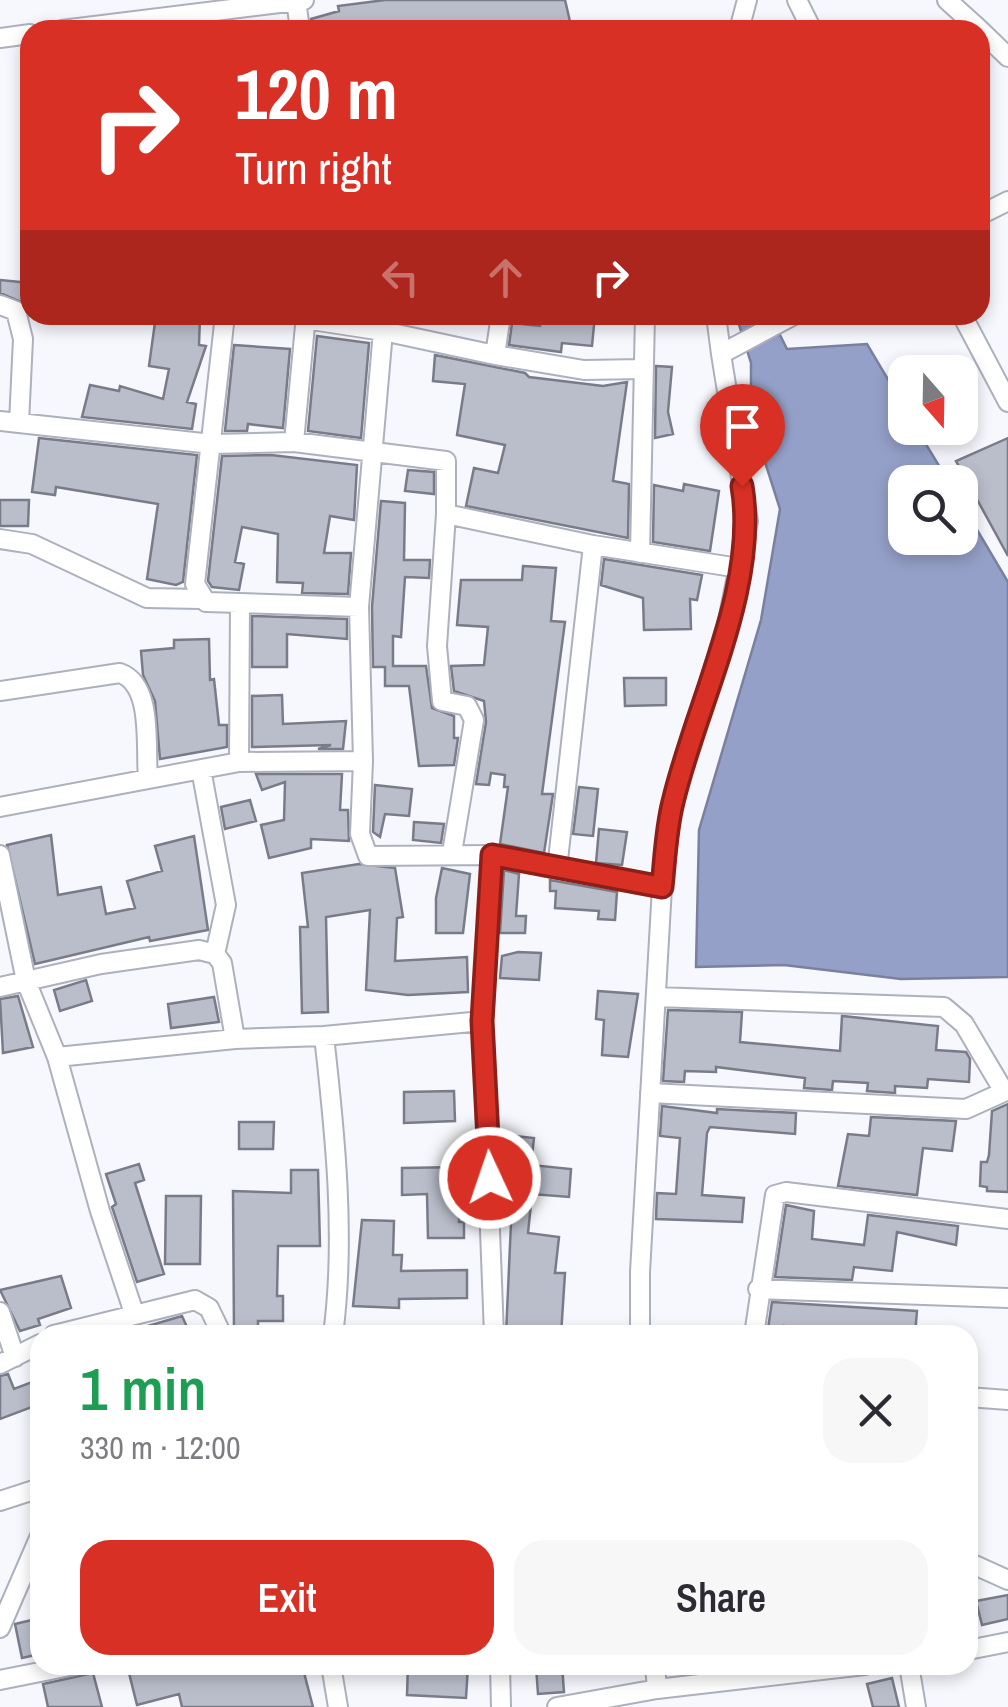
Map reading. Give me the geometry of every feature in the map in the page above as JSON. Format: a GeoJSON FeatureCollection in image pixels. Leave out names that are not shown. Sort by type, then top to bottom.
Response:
{"type":"FeatureCollection","features":[{"type":"Feature","properties":{"kind":"street"},"geometry":{"type":"LineString","coordinates":[[194,20],[304,0]]}},
{"type":"Feature","properties":{"kind":"street"},"geometry":{"type":"LineString","coordinates":[[948,0],[969,20]]}},
{"type":"Feature","properties":{"kind":"street"},"geometry":{"type":"LineString","coordinates":[[0,305],[16,311],[20,319]]}},
{"type":"Feature","properties":{"kind":"street"},"geometry":{"type":"LineString","coordinates":[[21,325],[10,422],[212,444],[294,442],[446,461],[438,646],[442,701],[468,706],[474,720],[452,853]]}},
{"type":"Feature","properties":{"kind":"street"},"geometry":{"type":"LineString","coordinates":[[200,599],[195,584],[224,325]]}},
{"type":"Feature","properties":{"kind":"street"},"geometry":{"type":"LineString","coordinates":[[294,442],[305,325]]}},
{"type":"Feature","properties":{"kind":"street"},"geometry":{"type":"LineString","coordinates":[[350,325],[584,370],[643,369]]}},
{"type":"Feature","properties":{"kind":"street"},"geometry":{"type":"LineString","coordinates":[[496,355],[500,325]]}},
{"type":"Feature","properties":{"kind":"street"},"geometry":{"type":"LineString","coordinates":[[640,553],[645,325]]}},
{"type":"Feature","properties":{"kind":"street"},"geometry":{"type":"LineString","coordinates":[[640,1325],[662,887],[672,804],[728,621],[748,520],[718,325]]}},
{"type":"Feature","properties":{"kind":"street"},"geometry":{"type":"LineString","coordinates":[[722,354],[776,325]]}},
{"type":"Feature","properties":{"kind":"street"},"geometry":{"type":"LineString","coordinates":[[967,325],[1008,402]]}},
{"type":"Feature","properties":{"kind":"street"},"geometry":{"type":"LineString","coordinates":[[383,331],[360,608],[364,761],[360,834],[368,856],[492,855],[662,887]]}},
{"type":"Feature","properties":{"kind":"street"},"geometry":{"type":"LineString","coordinates":[[446,514],[593,545],[738,568]]}},
{"type":"Feature","properties":{"kind":"street"},"geometry":{"type":"LineString","coordinates":[[0,539],[32,544],[147,598],[360,608]]}},
{"type":"Feature","properties":{"kind":"street"},"geometry":{"type":"LineString","coordinates":[[557,868],[593,545]]}},
{"type":"Feature","properties":{"kind":"street"},"geometry":{"type":"LineString","coordinates":[[239,762],[240,603]]}},
{"type":"Feature","properties":{"kind":"street"},"geometry":{"type":"LineString","coordinates":[[0,691],[120,673],[132,677],[141,693],[148,779]]}},
{"type":"Feature","properties":{"kind":"street"},"geometry":{"type":"LineString","coordinates":[[0,808],[239,762],[364,761]]}},
{"type":"Feature","properties":{"kind":"street"},"geometry":{"type":"LineString","coordinates":[[200,769],[226,905],[215,954],[227,980],[235,1039]]}},
{"type":"Feature","properties":{"kind":"street"},"geometry":{"type":"LineString","coordinates":[[0,855],[26,981],[56,1057],[134,1313]]}},
{"type":"Feature","properties":{"kind":"street"},"geometry":{"type":"LineString","coordinates":[[492,855],[482,1021],[494,1325]]}},
{"type":"Feature","properties":{"kind":"street"},"geometry":{"type":"LineString","coordinates":[[0,987],[180,952],[215,954]]}},
{"type":"Feature","properties":{"kind":"street"},"geometry":{"type":"LineString","coordinates":[[650,1093],[966,1109],[1005,1090],[964,1024],[944,1007],[656,997]]}},
{"type":"Feature","properties":{"kind":"street"},"geometry":{"type":"LineString","coordinates":[[56,1057],[482,1021]]}},
{"type":"Feature","properties":{"kind":"street"},"geometry":{"type":"LineString","coordinates":[[324,1036],[334,1119],[338,1300],[334,1325]]}},
{"type":"Feature","properties":{"kind":"street"},"geometry":{"type":"LineString","coordinates":[[755,1325],[770,1205],[775,1195],[786,1192],[1008,1219]]}},
{"type":"Feature","properties":{"kind":"street"},"geometry":{"type":"LineString","coordinates":[[758,1288],[1008,1298]]}},
{"type":"Feature","properties":{"kind":"street"},"geometry":{"type":"LineString","coordinates":[[90,1325],[195,1300],[209,1308],[217,1325]]}},
{"type":"Feature","properties":{"kind":"street"},"geometry":{"type":"LineString","coordinates":[[0,1312],[8,1360]]}},
{"type":"Feature","properties":{"kind":"street"},"geometry":{"type":"LineString","coordinates":[[978,1399],[1008,1400]]}},
{"type":"Feature","properties":{"kind":"street"},"geometry":{"type":"LineString","coordinates":[[0,1501],[30,1491]]}},
{"type":"Feature","properties":{"kind":"street"},"geometry":{"type":"LineString","coordinates":[[978,1566],[1008,1580]]}},
{"type":"Feature","properties":{"kind":"street"},"geometry":{"type":"LineString","coordinates":[[0,1628],[30,1568]]}},
{"type":"Feature","properties":{"kind":"street"},"geometry":{"type":"LineString","coordinates":[[0,1589],[20,1582]]}},
{"type":"Feature","properties":{"kind":"street"},"geometry":{"type":"LineString","coordinates":[[978,1648],[1008,1642]]}},
{"type":"Feature","properties":{"kind":"street"},"geometry":{"type":"LineString","coordinates":[[0,1680],[30,1674]]}},
{"type":"Feature","properties":{"kind":"street"},"geometry":{"type":"LineString","coordinates":[[332,1675],[338,1707]]}},
{"type":"Feature","properties":{"kind":"street"},"geometry":{"type":"LineString","coordinates":[[500,1675],[501,1707]]}},
{"type":"Feature","properties":{"kind":"street"},"geometry":{"type":"LineString","coordinates":[[656,1675],[657,1689]]}},
{"type":"Feature","properties":{"kind":"street"},"geometry":{"type":"LineString","coordinates":[[557,1707],[604,1703],[657,1689],[752,1675]]}},
{"type":"Feature","properties":{"kind":"street"},"geometry":{"type":"LineString","coordinates":[[911,1675],[916,1707]]}},
{"type":"Feature","properties":{"kind":"water"},"geometry":{"type":"Polygon","coordinates":[[[739,325],[775,325],[787,349],[867,344],[888,379],[888,445],[926,445],[939,465],[888,465],[888,555],[978,555],[978,531],[1008,582],[1008,977],[901,979],[784,965],[696,967],[699,830],[761,620],[780,509],[751,418],[751,363],[739,325]]]}},
{"type":"Feature","properties":{"kind":"building"},"geometry":{"type":"Polygon","coordinates":[[[385,0],[565,0],[570,20],[311,20],[339,11],[338,6],[385,0]]]}},
{"type":"Feature","properties":{"kind":"building"},"geometry":{"type":"Polygon","coordinates":[[[0,280],[20,282],[20,302],[0,293],[0,280]]]}},
{"type":"Feature","properties":{"kind":"building"},"geometry":{"type":"Polygon","coordinates":[[[155,325],[200,325],[199,345],[206,346],[187,402],[196,404],[192,429],[82,417],[90,385],[119,391],[120,386],[163,399],[169,369],[149,366],[155,325]]]}},
{"type":"Feature","properties":{"kind":"building"},"geometry":{"type":"Polygon","coordinates":[[[512,325],[594,325],[592,346],[562,343],[561,352],[509,345],[512,325]]]}},
{"type":"Feature","properties":{"kind":"building"},"geometry":{"type":"Polygon","coordinates":[[[317,336],[369,343],[361,438],[308,431],[317,336]]]}},
{"type":"Feature","properties":{"kind":"building"},"geometry":{"type":"Polygon","coordinates":[[[234,345],[290,349],[283,428],[248,424],[247,431],[225,431],[234,345]]]}},
{"type":"Feature","properties":{"kind":"building"},"geometry":{"type":"Polygon","coordinates":[[[435,355],[529,377],[603,386],[627,382],[613,481],[629,484],[628,538],[466,506],[474,468],[498,473],[505,445],[457,435],[465,384],[433,381],[435,355]]]}},
{"type":"Feature","properties":{"kind":"building"},"geometry":{"type":"Polygon","coordinates":[[[656,366],[672,367],[668,412],[673,434],[655,438],[656,366]]]}},
{"type":"Feature","properties":{"kind":"building"},"geometry":{"type":"Polygon","coordinates":[[[39,438],[197,455],[183,582],[176,585],[147,579],[158,504],[56,487],[55,495],[32,492],[39,438]]]}},
{"type":"Feature","properties":{"kind":"building"},"geometry":{"type":"Polygon","coordinates":[[[1008,438],[1008,556],[978,501],[978,465],[958,465],[956,461],[1008,438]]]}},
{"type":"Feature","properties":{"kind":"building"},"geometry":{"type":"Polygon","coordinates":[[[271,455],[357,465],[354,520],[330,516],[324,553],[351,553],[348,594],[302,593],[303,583],[277,582],[278,534],[242,527],[235,562],[244,564],[239,590],[212,587],[208,581],[222,456],[271,455]]]}},
{"type":"Feature","properties":{"kind":"building"},"geometry":{"type":"Polygon","coordinates":[[[408,470],[434,472],[434,494],[405,491],[408,470]]]}},
{"type":"Feature","properties":{"kind":"building"},"geometry":{"type":"Polygon","coordinates":[[[684,484],[719,491],[710,551],[653,542],[654,485],[683,491],[684,484]]]}},
{"type":"Feature","properties":{"kind":"building"},"geometry":{"type":"Polygon","coordinates":[[[0,500],[29,500],[28,526],[0,526],[0,500]]]}},
{"type":"Feature","properties":{"kind":"building"},"geometry":{"type":"Polygon","coordinates":[[[381,501],[405,503],[404,560],[430,560],[429,578],[405,577],[401,637],[393,636],[393,666],[426,666],[432,708],[454,716],[454,738],[458,738],[454,765],[419,766],[409,686],[385,686],[385,667],[373,667],[372,607],[381,501]]]}},
{"type":"Feature","properties":{"kind":"building"},"geometry":{"type":"Polygon","coordinates":[[[604,559],[702,575],[697,600],[690,599],[691,629],[644,630],[643,598],[601,585],[604,559]]]}},
{"type":"Feature","properties":{"kind":"building"},"geometry":{"type":"Polygon","coordinates":[[[523,566],[556,568],[551,621],[565,622],[542,794],[553,794],[544,853],[500,844],[508,787],[504,787],[505,775],[491,773],[489,785],[476,784],[486,722],[484,701],[454,691],[451,666],[484,665],[488,627],[457,625],[461,580],[522,580],[523,566]]]}},
{"type":"Feature","properties":{"kind":"building"},"geometry":{"type":"Polygon","coordinates":[[[252,616],[347,619],[347,639],[287,634],[287,667],[252,667],[252,616]]]}},
{"type":"Feature","properties":{"kind":"building"},"geometry":{"type":"Polygon","coordinates":[[[209,639],[210,680],[214,679],[219,725],[227,725],[227,747],[160,759],[155,701],[143,675],[141,651],[174,648],[174,640],[209,639]]]}},
{"type":"Feature","properties":{"kind":"building"},"geometry":{"type":"Polygon","coordinates":[[[624,678],[666,678],[666,705],[625,706],[624,678]]]}},
{"type":"Feature","properties":{"kind":"building"},"geometry":{"type":"Polygon","coordinates":[[[282,695],[283,724],[346,721],[343,749],[318,749],[331,745],[252,747],[252,696],[282,695]]]}},
{"type":"Feature","properties":{"kind":"building"},"geometry":{"type":"Polygon","coordinates":[[[256,774],[342,774],[340,810],[348,810],[349,841],[311,839],[311,848],[269,858],[261,825],[284,820],[285,782],[262,790],[256,774]]]}},
{"type":"Feature","properties":{"kind":"building"},"geometry":{"type":"Polygon","coordinates":[[[375,785],[412,789],[409,816],[385,814],[380,837],[373,832],[375,785]]]}},
{"type":"Feature","properties":{"kind":"building"},"geometry":{"type":"Polygon","coordinates":[[[579,787],[598,789],[593,836],[573,834],[579,787]]]}},
{"type":"Feature","properties":{"kind":"building"},"geometry":{"type":"Polygon","coordinates":[[[250,800],[256,821],[225,829],[221,807],[250,800]]]}},
{"type":"Feature","properties":{"kind":"building"},"geometry":{"type":"Polygon","coordinates":[[[414,822],[444,824],[441,843],[413,840],[414,822]]]}},
{"type":"Feature","properties":{"kind":"building"},"geometry":{"type":"Polygon","coordinates":[[[599,829],[627,832],[622,865],[596,863],[599,829]]]}},
{"type":"Feature","properties":{"kind":"building"},"geometry":{"type":"Polygon","coordinates":[[[51,835],[58,895],[101,887],[106,914],[135,908],[127,881],[162,871],[155,846],[194,836],[208,930],[150,941],[149,937],[35,964],[7,845],[51,835]]]}},
{"type":"Feature","properties":{"kind":"building"},"geometry":{"type":"Polygon","coordinates":[[[359,864],[395,868],[403,917],[397,918],[395,961],[467,957],[468,992],[408,995],[366,990],[370,910],[326,917],[328,1012],[302,1013],[300,927],[308,927],[302,873],[359,864]]]}},
{"type":"Feature","properties":{"kind":"building"},"geometry":{"type":"Polygon","coordinates":[[[442,868],[470,874],[463,933],[436,933],[436,898],[442,868]]]}},
{"type":"Feature","properties":{"kind":"building"},"geometry":{"type":"Polygon","coordinates":[[[504,870],[519,874],[516,916],[526,916],[525,933],[500,933],[504,870]]]}},
{"type":"Feature","properties":{"kind":"building"},"geometry":{"type":"Polygon","coordinates":[[[550,880],[617,892],[615,920],[598,919],[599,911],[555,908],[556,891],[550,891],[550,880]]]}},
{"type":"Feature","properties":{"kind":"building"},"geometry":{"type":"Polygon","coordinates":[[[541,953],[539,980],[500,978],[502,956],[541,953]]]}},
{"type":"Feature","properties":{"kind":"building"},"geometry":{"type":"Polygon","coordinates":[[[86,980],[92,1001],[60,1011],[54,990],[86,980]]]}},
{"type":"Feature","properties":{"kind":"building"},"geometry":{"type":"Polygon","coordinates":[[[598,991],[638,994],[628,1057],[602,1055],[604,1020],[596,1019],[598,991]]]}},
{"type":"Feature","properties":{"kind":"building"},"geometry":{"type":"Polygon","coordinates":[[[18,996],[33,1047],[3,1053],[0,999],[18,996]]]}},
{"type":"Feature","properties":{"kind":"building"},"geometry":{"type":"Polygon","coordinates":[[[214,997],[219,1022],[171,1028],[168,1004],[214,997]]]}},
{"type":"Feature","properties":{"kind":"building"},"geometry":{"type":"Polygon","coordinates":[[[668,1010],[742,1012],[740,1042],[840,1051],[842,1016],[938,1026],[936,1050],[966,1052],[970,1059],[969,1082],[928,1079],[927,1088],[895,1086],[895,1093],[867,1091],[868,1083],[833,1081],[832,1090],[804,1088],[805,1078],[716,1067],[716,1072],[685,1071],[684,1082],[663,1081],[668,1010]]]}},
{"type":"Feature","properties":{"kind":"building"},"geometry":{"type":"Polygon","coordinates":[[[454,1091],[455,1121],[404,1123],[404,1092],[454,1091]]]}},
{"type":"Feature","properties":{"kind":"building"},"geometry":{"type":"Polygon","coordinates":[[[1008,1104],[1008,1192],[987,1191],[987,1187],[980,1186],[981,1162],[987,1162],[989,1155],[992,1111],[1008,1104]]]}},
{"type":"Feature","properties":{"kind":"building"},"geometry":{"type":"Polygon","coordinates":[[[662,1106],[717,1113],[717,1109],[796,1113],[795,1134],[710,1127],[707,1133],[702,1195],[744,1198],[742,1222],[656,1219],[657,1193],[676,1194],[680,1138],[660,1136],[662,1106]]]}},
{"type":"Feature","properties":{"kind":"building"},"geometry":{"type":"Polygon","coordinates":[[[871,1117],[956,1121],[952,1151],[923,1148],[917,1195],[838,1186],[848,1134],[869,1136],[871,1117]]]}},
{"type":"Feature","properties":{"kind":"building"},"geometry":{"type":"Polygon","coordinates":[[[239,1122],[274,1122],[273,1149],[239,1149],[239,1122]]]}},
{"type":"Feature","properties":{"kind":"building"},"geometry":{"type":"Polygon","coordinates":[[[505,1135],[534,1138],[531,1165],[571,1169],[569,1197],[532,1194],[528,1233],[559,1237],[555,1273],[565,1273],[562,1325],[506,1325],[511,1223],[502,1223],[502,1215],[503,1203],[511,1203],[515,1156],[503,1155],[505,1135]]]}},
{"type":"Feature","properties":{"kind":"building"},"geometry":{"type":"Polygon","coordinates":[[[139,1164],[144,1180],[135,1183],[164,1274],[137,1282],[112,1207],[116,1204],[106,1174],[139,1164]]]}},
{"type":"Feature","properties":{"kind":"building"},"geometry":{"type":"Polygon","coordinates":[[[460,1167],[459,1222],[464,1222],[464,1238],[428,1238],[427,1194],[402,1195],[402,1168],[460,1167]]]}},
{"type":"Feature","properties":{"kind":"building"},"geometry":{"type":"Polygon","coordinates":[[[291,1170],[318,1170],[320,1246],[278,1246],[277,1296],[283,1296],[283,1321],[234,1325],[233,1191],[291,1193],[291,1170]]]}},
{"type":"Feature","properties":{"kind":"building"},"geometry":{"type":"Polygon","coordinates":[[[166,1196],[201,1196],[200,1264],[165,1264],[166,1196]]]}},
{"type":"Feature","properties":{"kind":"building"},"geometry":{"type":"Polygon","coordinates":[[[786,1205],[814,1211],[812,1239],[864,1245],[868,1215],[958,1226],[956,1245],[897,1232],[892,1271],[854,1267],[852,1280],[775,1277],[786,1205]]]}},
{"type":"Feature","properties":{"kind":"building"},"geometry":{"type":"Polygon","coordinates":[[[362,1220],[394,1221],[393,1255],[402,1255],[401,1271],[467,1270],[467,1298],[399,1299],[399,1308],[353,1306],[362,1220]]]}},
{"type":"Feature","properties":{"kind":"building"},"geometry":{"type":"Polygon","coordinates":[[[61,1276],[71,1308],[38,1319],[40,1325],[20,1331],[0,1290],[61,1276]]]}},
{"type":"Feature","properties":{"kind":"building"},"geometry":{"type":"Polygon","coordinates":[[[772,1302],[917,1311],[916,1325],[769,1325],[772,1302]]]}},
{"type":"Feature","properties":{"kind":"building"},"geometry":{"type":"Polygon","coordinates":[[[182,1316],[186,1325],[151,1325],[182,1316]]]}},
{"type":"Feature","properties":{"kind":"building"},"geometry":{"type":"Polygon","coordinates":[[[8,1374],[14,1389],[30,1383],[30,1408],[0,1419],[0,1376],[8,1374]]]}},
{"type":"Feature","properties":{"kind":"building"},"geometry":{"type":"Polygon","coordinates":[[[1008,1595],[1008,1619],[982,1625],[978,1601],[1008,1595]]]}},
{"type":"Feature","properties":{"kind":"building"},"geometry":{"type":"Polygon","coordinates":[[[30,1620],[30,1656],[22,1658],[15,1624],[30,1620]]]}},
{"type":"Feature","properties":{"kind":"building"},"geometry":{"type":"Polygon","coordinates":[[[94,1675],[102,1707],[48,1707],[43,1684],[94,1675]]]}},
{"type":"Feature","properties":{"kind":"building"},"geometry":{"type":"Polygon","coordinates":[[[130,1675],[305,1675],[313,1707],[182,1707],[179,1694],[137,1705],[130,1675]]]}},
{"type":"Feature","properties":{"kind":"building"},"geometry":{"type":"Polygon","coordinates":[[[408,1675],[467,1675],[466,1698],[407,1695],[408,1675]]]}},
{"type":"Feature","properties":{"kind":"building"},"geometry":{"type":"Polygon","coordinates":[[[537,1675],[563,1675],[564,1692],[538,1694],[537,1675]]]}},
{"type":"Feature","properties":{"kind":"building"},"geometry":{"type":"Polygon","coordinates":[[[892,1678],[899,1707],[873,1707],[867,1684],[892,1678]]]}},
{"type":"Feature","properties":{"kind":"route"},"geometry":{"type":"LineString","coordinates":[[490,1178],[482,1021],[492,855],[662,887],[672,804],[728,621],[748,520],[742,486]]}}]}
